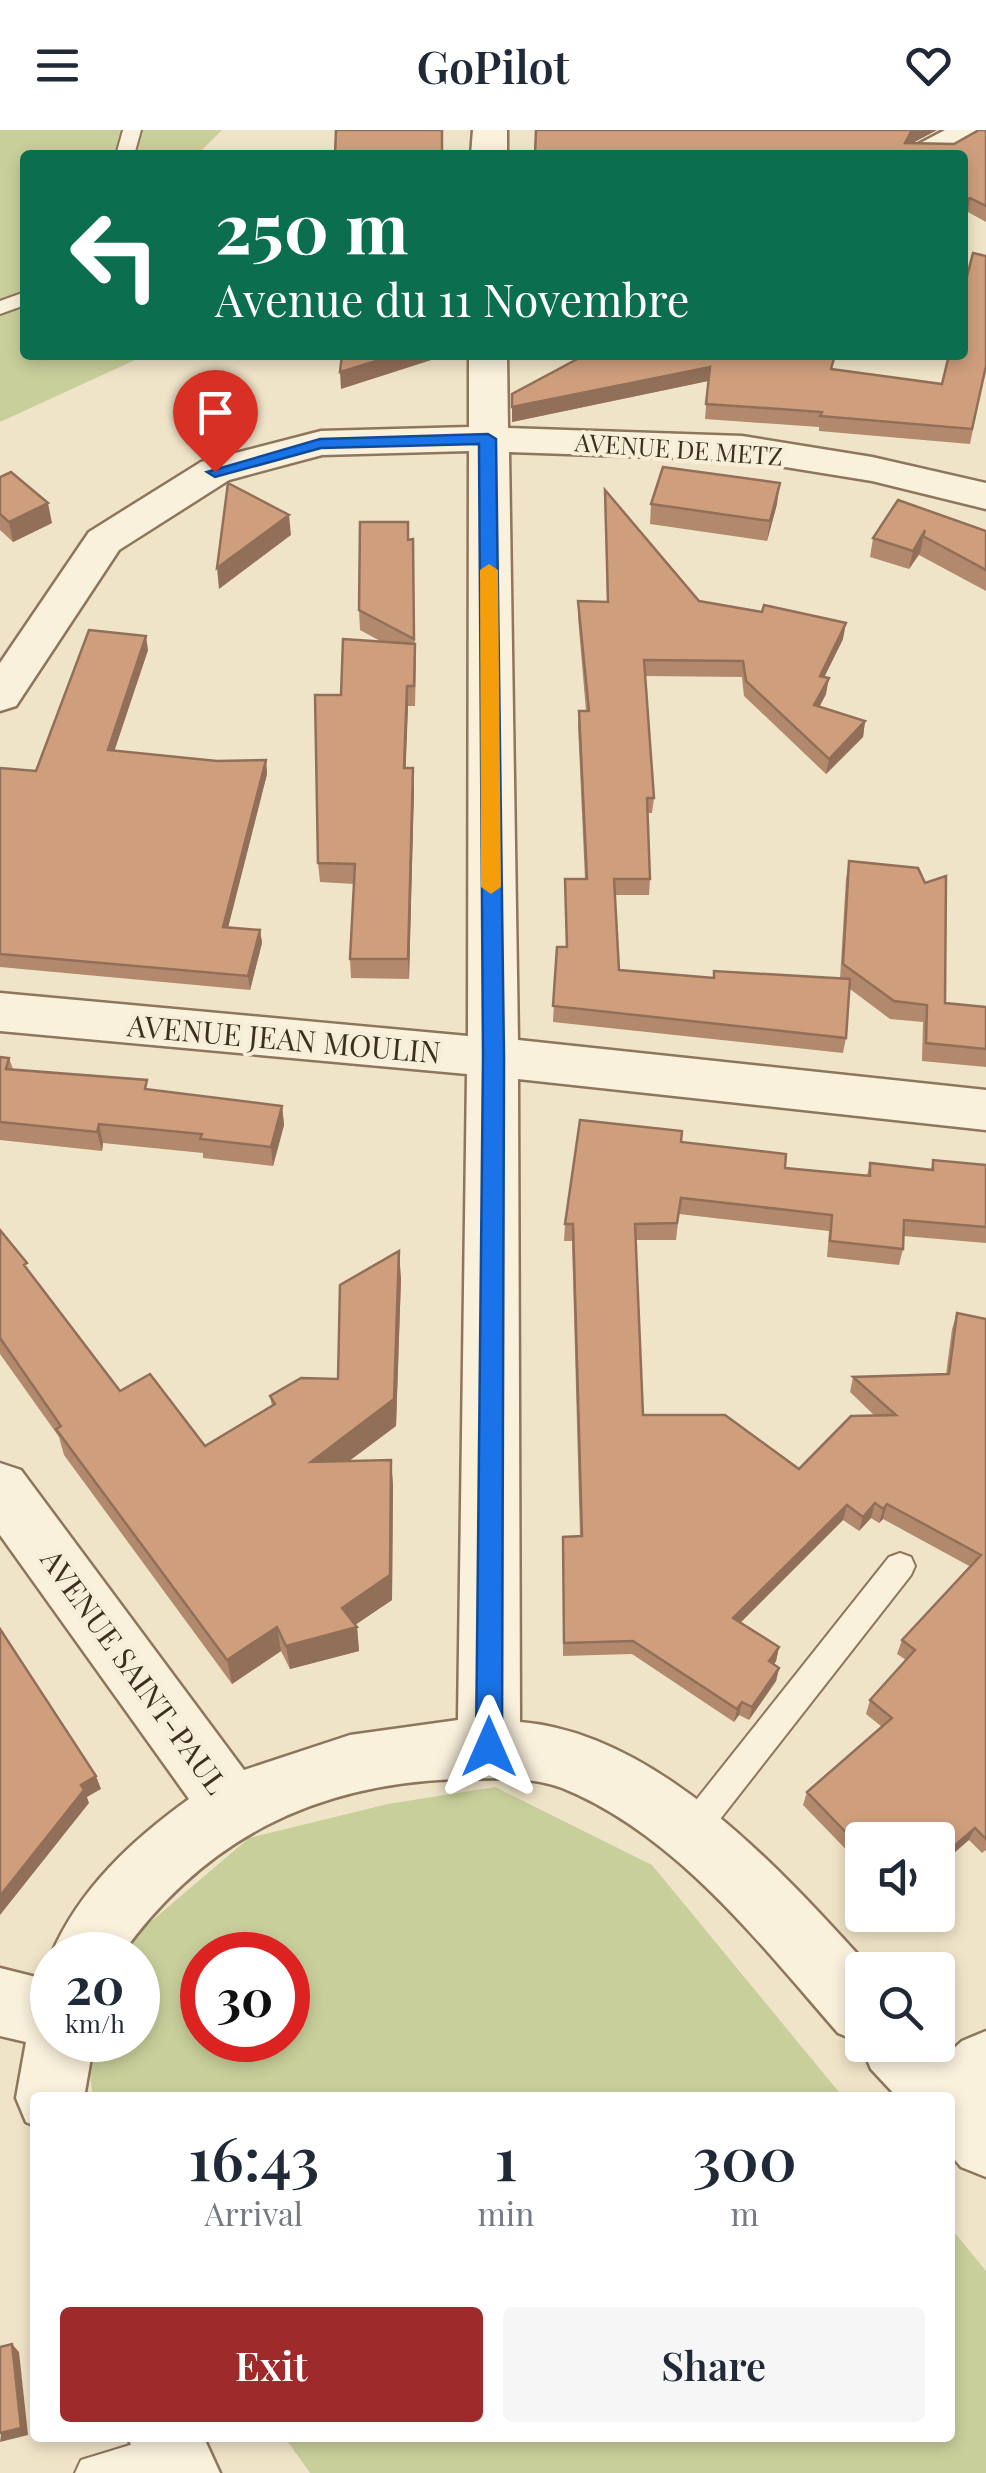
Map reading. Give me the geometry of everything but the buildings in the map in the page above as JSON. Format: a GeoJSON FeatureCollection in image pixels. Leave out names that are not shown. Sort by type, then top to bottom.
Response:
{"type":"FeatureCollection","features":[{"type":"Feature","properties":{"kind":"street"},"geometry":{"type":"LineString","coordinates":[[933,150],[972,130]]}},
{"type":"Feature","properties":{"kind":"street"},"geometry":{"type":"LineString","coordinates":[[489,1747],[493,1057],[488,439],[498,360]]}},
{"type":"Feature","properties":{"kind":"street","name":"AVENUE DE METZ"},"geometry":{"type":"LineString","coordinates":[[0,696],[104,542],[155,505],[215,472],[320,444],[488,439],[742,448],[872,469],[986,496]]}},
{"type":"Feature","properties":{"kind":"street","name":"AVENUE JEAN MOULIN"},"geometry":{"type":"LineString","coordinates":[[0,1012],[493,1057],[986,1110]]}},
{"type":"Feature","properties":{"kind":"street","name":"AVENUE SAINT-PAUL"},"geometry":{"type":"LineString","coordinates":[[0,1488],[234,1807]]}},
{"type":"Feature","properties":{"kind":"street"},"geometry":{"type":"LineString","coordinates":[[101,1932],[144,1875],[234,1807],[351,1762],[489,1747],[565,1759],[644,1799],[692,1830],[845,1990]]}},
{"type":"Feature","properties":{"kind":"street"},"geometry":{"type":"LineString","coordinates":[[0,2002],[30,2009]]}},
{"type":"Feature","properties":{"kind":"street"},"geometry":{"type":"LineString","coordinates":[[51,2092],[56,2062]]}},
{"type":"Feature","properties":{"kind":"street"},"geometry":{"type":"LineString","coordinates":[[913,2062],[942,2092]]}},
{"type":"Feature","properties":{"kind":"street"},"geometry":{"type":"LineString","coordinates":[[955,2093],[986,2065]]}},
{"type":"Feature","properties":{"kind":"street"},"geometry":{"type":"LineString","coordinates":[[955,2106],[986,2142]]}},
{"type":"Feature","properties":{"kind":"lane"},"geometry":{"type":"LineString","coordinates":[[692,1830],[900,1566]]}},
{"type":"Feature","properties":{"kind":"lane"},"geometry":{"type":"LineString","coordinates":[[94,2473],[173,2454]]}},
{"type":"Feature","properties":{"kind":"green space"},"geometry":{"type":"Polygon","coordinates":[[[0,130],[222,130],[202,150],[20,150],[20,360],[135,360],[0,422],[0,130]]]}},
{"type":"Feature","properties":{"kind":"green space"},"geometry":{"type":"Polygon","coordinates":[[[495,1787],[652,1865],[839,2092],[92,2092],[88,2062],[160,2062],[160,1932],[139,1932],[249,1838],[388,1804],[495,1787]]]}},
{"type":"Feature","properties":{"kind":"green space"},"geometry":{"type":"Polygon","coordinates":[[[955,2233],[986,2271],[986,2473],[310,2473],[288,2442],[955,2442],[955,2233]]]}},
{"type":"Feature","properties":{"kind":"slow traffic"},"geometry":{"type":"LineString","coordinates":[[489,570],[491,887]]}},
{"type":"Feature","properties":{"kind":"route"},"geometry":{"type":"LineString","coordinates":[[215,472],[320,444],[488,439],[493,1057],[489,1747]]}}]}
